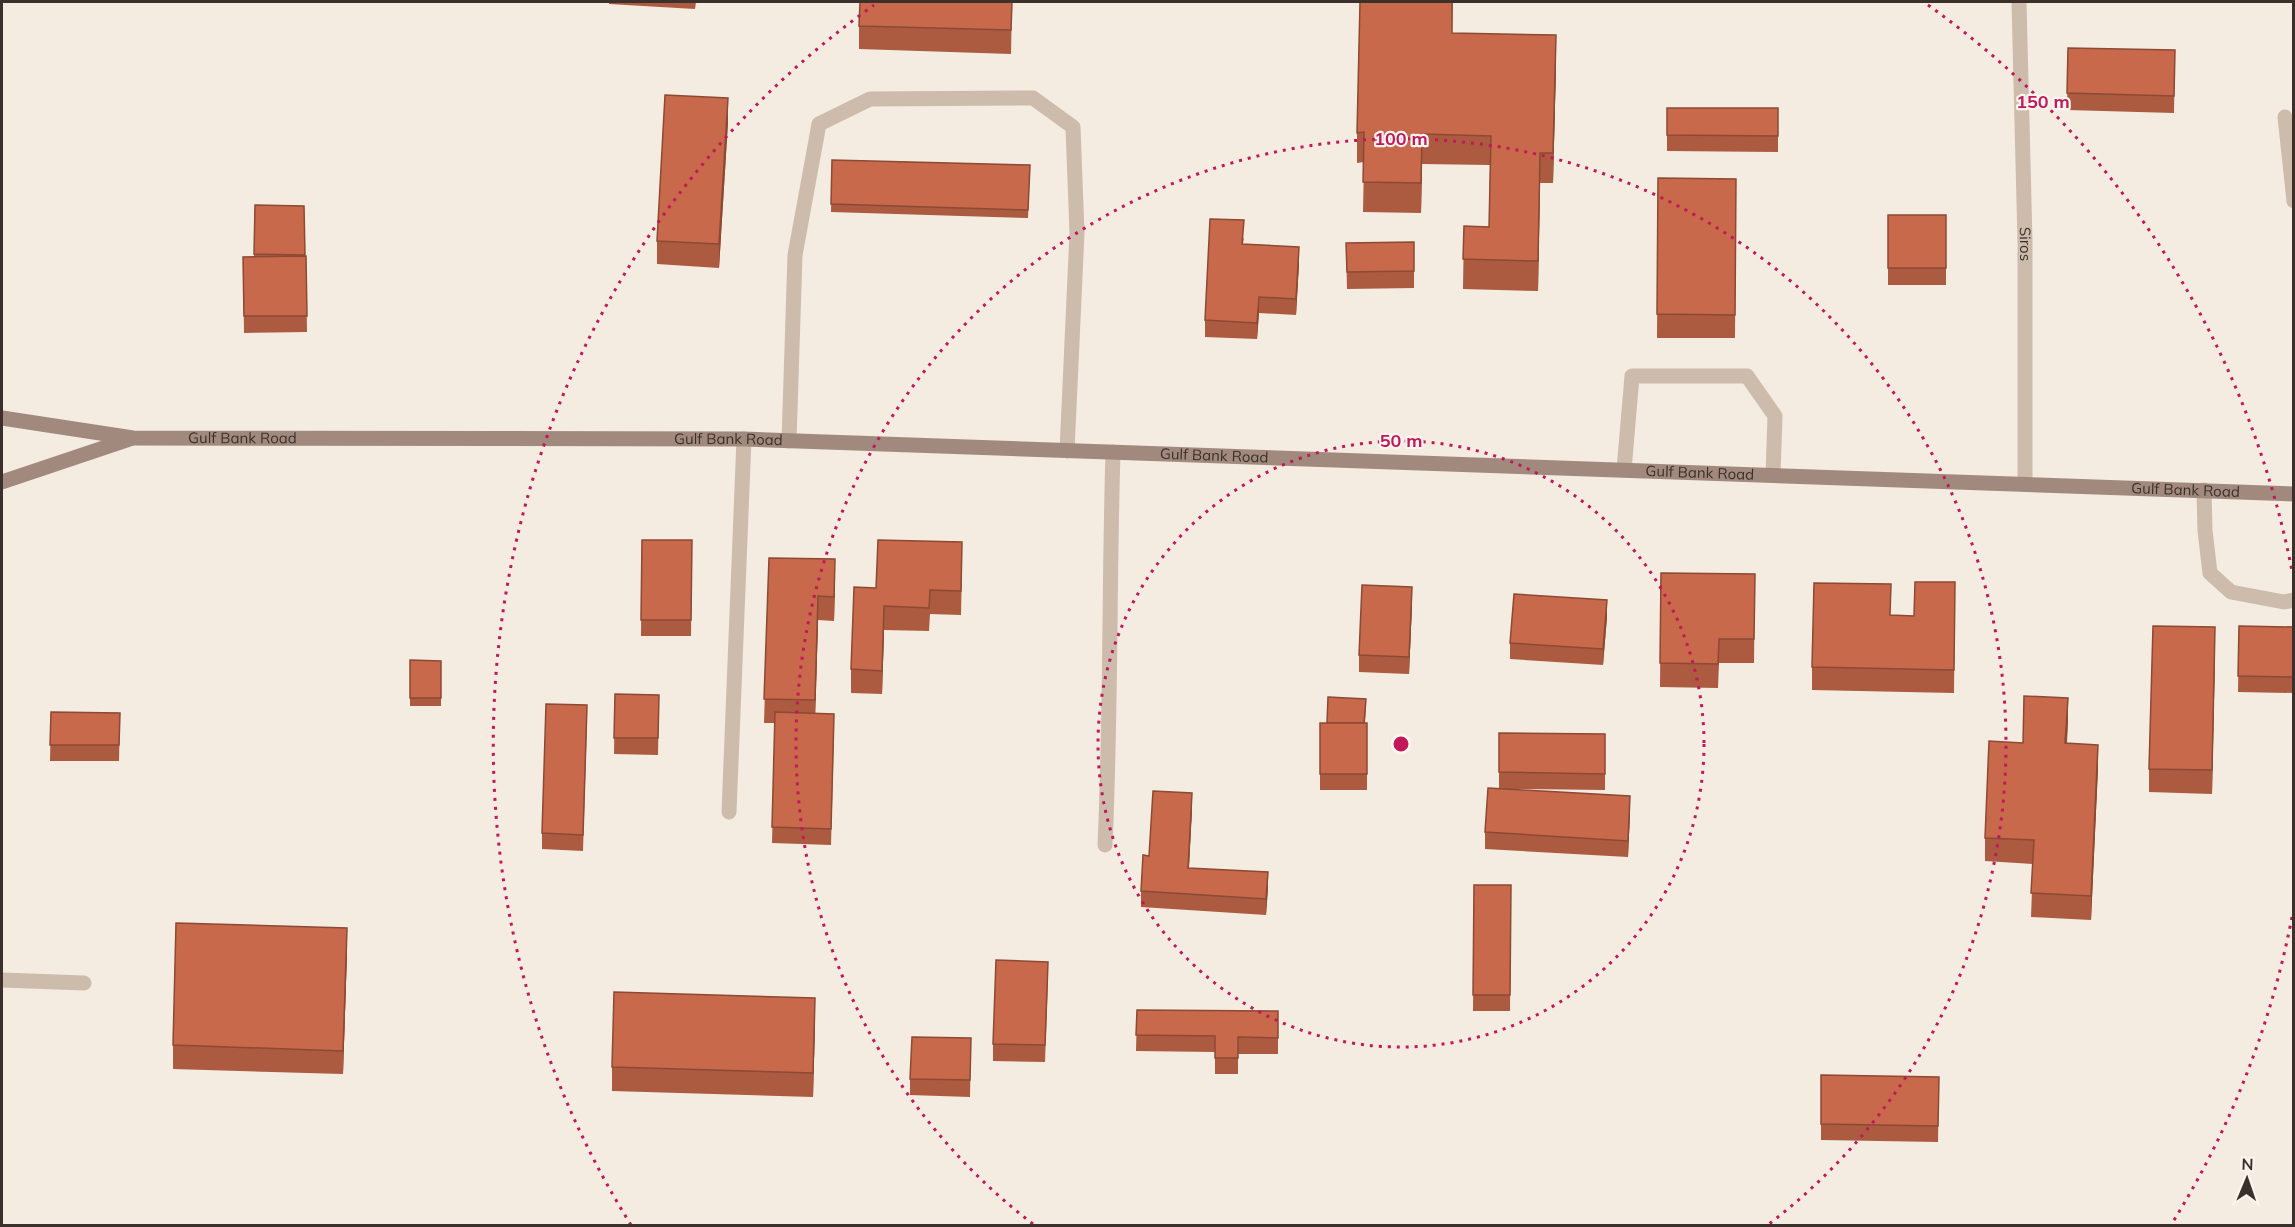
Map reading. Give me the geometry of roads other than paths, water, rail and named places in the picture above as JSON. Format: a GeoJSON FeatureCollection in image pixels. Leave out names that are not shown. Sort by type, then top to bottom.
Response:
{"type":"FeatureCollection","features":[{"type":"Feature","properties":{"kind":"main road","name":"Gulf Bank Road"},"geometry":{"type":"LineString","coordinates":[[2,418],[133,438],[789,441],[2294,494]]}},
{"type":"Feature","properties":{"kind":"main road","name":"Gulf Bank Road"},"geometry":{"type":"LineString","coordinates":[[2,482],[133,438]]}},
{"type":"Feature","properties":{"kind":"lane","name":"Siros"},"geometry":{"type":"LineString","coordinates":[[2019,2],[2025,242],[2025,484]]}},
{"type":"Feature","properties":{"kind":"lane"},"geometry":{"type":"LineString","coordinates":[[789,441],[795,255],[819,124],[870,99],[1033,98],[1072,127],[1077,233],[1066,451]]}},
{"type":"Feature","properties":{"kind":"lane"},"geometry":{"type":"LineString","coordinates":[[2285,117],[2294,201]]}},
{"type":"Feature","properties":{"kind":"lane"},"geometry":{"type":"LineString","coordinates":[[1624,470],[1632,376],[1747,376],[1775,416],[1773,475]]}},
{"type":"Feature","properties":{"kind":"lane"},"geometry":{"type":"LineString","coordinates":[[729,812],[744,440]]}},
{"type":"Feature","properties":{"kind":"lane"},"geometry":{"type":"LineString","coordinates":[[1105,845],[1110,740],[1109,577],[1113,452]]}},
{"type":"Feature","properties":{"kind":"lane"},"geometry":{"type":"LineString","coordinates":[[2204,490],[2205,531],[2210,573],[2231,592],[2284,602],[2294,600]]}},
{"type":"Feature","properties":{"kind":"lane"},"geometry":{"type":"LineString","coordinates":[[2,980],[84,983]]}}]}
